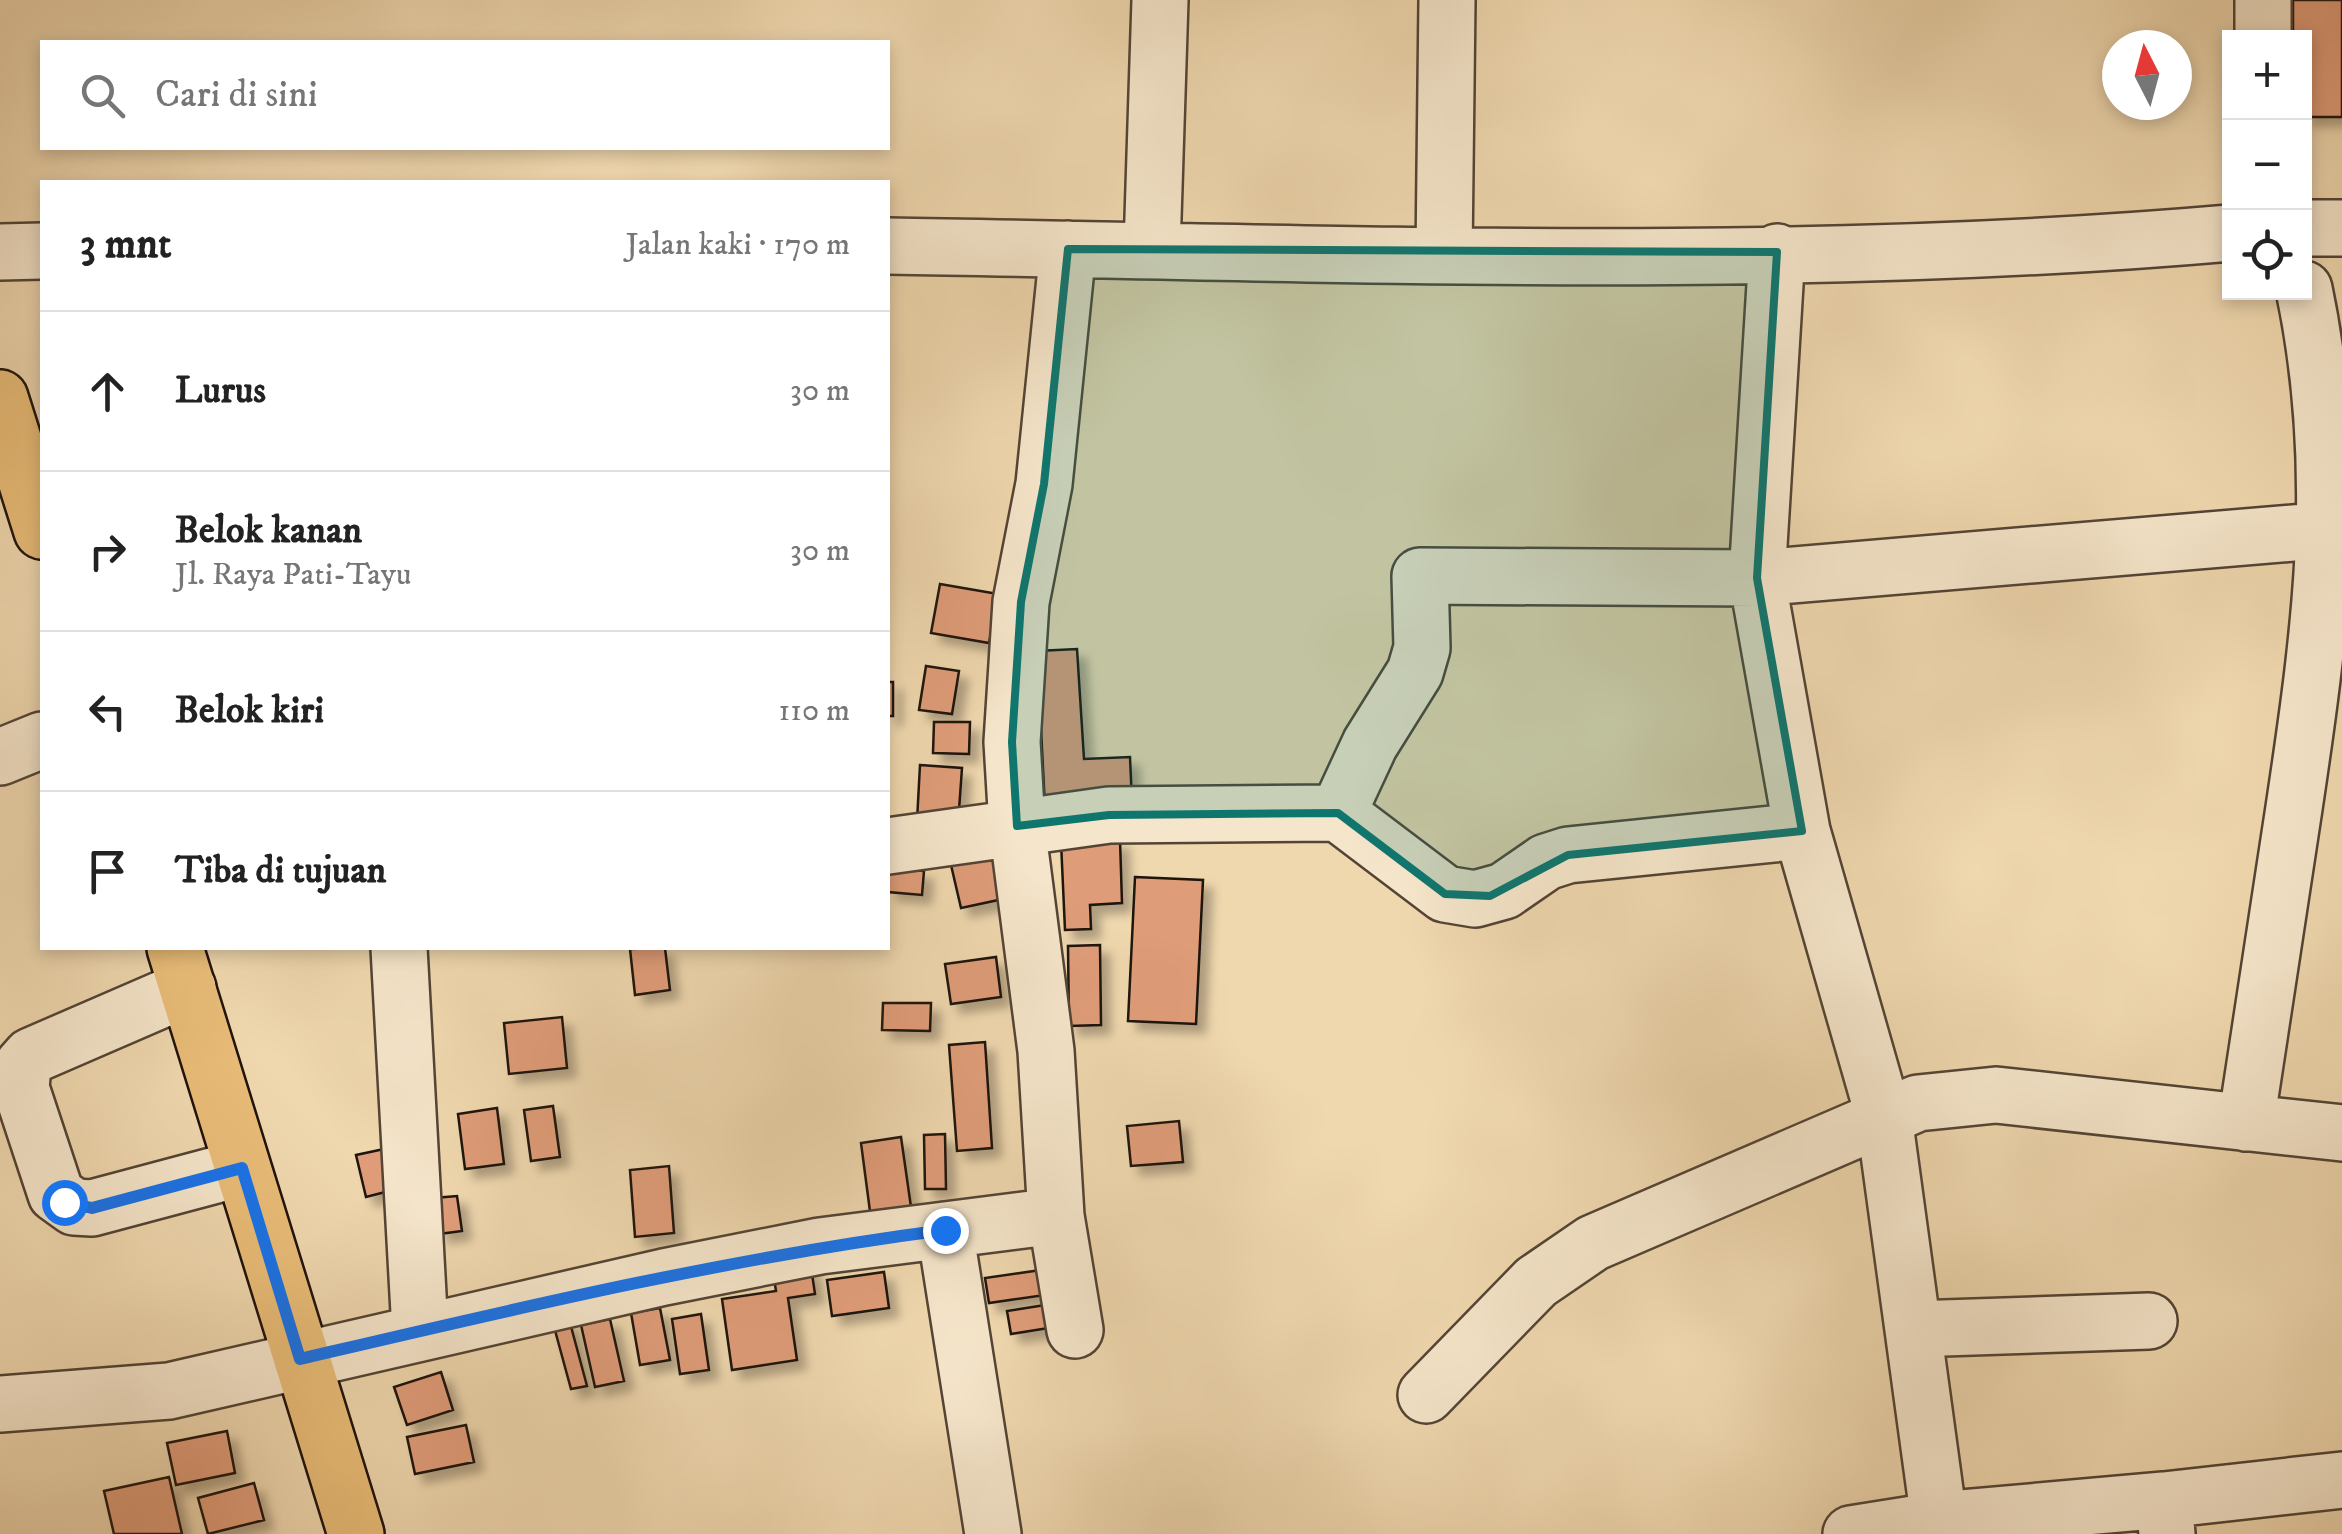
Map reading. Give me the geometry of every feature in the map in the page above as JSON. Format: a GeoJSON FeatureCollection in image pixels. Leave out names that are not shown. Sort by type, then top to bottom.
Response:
{"type":"FeatureCollection","features":[{"type":"Feature","properties":{"kind":"main road"},"geometry":{"type":"LineString","coordinates":[[0,398],[40,525]]}},
{"type":"Feature","properties":{"kind":"main road"},"geometry":{"type":"LineString","coordinates":[[181,968],[356,1534]]}},
{"type":"Feature","properties":{"kind":"street"},"geometry":{"type":"LineString","coordinates":[[1152,249],[1160,0]]}},
{"type":"Feature","properties":{"kind":"street"},"geometry":{"type":"LineString","coordinates":[[1444,254],[1447,0]]}},
{"type":"Feature","properties":{"kind":"street"},"geometry":{"type":"LineString","coordinates":[[2262,30],[2263,0]]}},
{"type":"Feature","properties":{"kind":"street"},"geometry":{"type":"LineString","coordinates":[[2312,228],[2342,228]]}},
{"type":"Feature","properties":{"kind":"street"},"geometry":{"type":"LineString","coordinates":[[890,246],[1444,254],[1777,252],[2081,246],[2222,234]]}},
{"type":"Feature","properties":{"kind":"street"},"geometry":{"type":"LineString","coordinates":[[1068,249],[1044,484],[1021,602],[1012,742],[1017,826],[1046,1051],[1056,1216],[1075,1330]]}},
{"type":"Feature","properties":{"kind":"street"},"geometry":{"type":"LineString","coordinates":[[0,252],[40,251]]}},
{"type":"Feature","properties":{"kind":"street"},"geometry":{"type":"LineString","coordinates":[[1777,252],[1757,578],[1802,831],[1884,1118],[1939,1520]]}},
{"type":"Feature","properties":{"kind":"street"},"geometry":{"type":"LineString","coordinates":[[2246,1123],[2318,646],[2328,530],[2324,421],[2306,300]]}},
{"type":"Feature","properties":{"kind":"street"},"geometry":{"type":"LineString","coordinates":[[1338,813],[1370,744],[1415,672],[1422,648],[1420,576],[1757,578],[2328,530]]}},
{"type":"Feature","properties":{"kind":"street"},"geometry":{"type":"LineString","coordinates":[[0,757],[40,741]]}},
{"type":"Feature","properties":{"kind":"street"},"geometry":{"type":"LineString","coordinates":[[890,846],[1110,815],[1338,813],[1446,894],[1458,898],[1504,892],[1546,862],[1568,854],[1802,831]]}},
{"type":"Feature","properties":{"kind":"street"},"geometry":{"type":"LineString","coordinates":[[399,950],[420,1331]]}},
{"type":"Feature","properties":{"kind":"street"},"geometry":{"type":"LineString","coordinates":[[181,968],[31,1056],[23,1064],[21,1088],[56,1194],[74,1207],[92,1208],[242,1168]]}},
{"type":"Feature","properties":{"kind":"street"},"geometry":{"type":"LineString","coordinates":[[1426,1396],[1536,1282],[1593,1243],[1918,1103],[1996,1095],[2342,1133]]}},
{"type":"Feature","properties":{"kind":"street"},"geometry":{"type":"LineString","coordinates":[[0,1404],[168,1391],[420,1331],[781,1254],[1056,1216]]}},
{"type":"Feature","properties":{"kind":"street"},"geometry":{"type":"LineString","coordinates":[[945,1230],[993,1534]]}},
{"type":"Feature","properties":{"kind":"street"},"geometry":{"type":"LineString","coordinates":[[1913,1330],[2149,1322]]}},
{"type":"Feature","properties":{"kind":"street"},"geometry":{"type":"LineString","coordinates":[[1851,1534],[1939,1520],[2165,1517],[2342,1480]]}},
{"type":"Feature","properties":{"kind":"highlighted area"},"geometry":{"type":"Polygon","coordinates":[[[1068,249],[1777,252],[1757,578],[1802,831],[1568,855],[1490,896],[1445,894],[1338,813],[1109,815],[1017,826],[1012,742],[1021,602],[1044,484],[1068,249]]]}},
{"type":"Feature","properties":{"kind":"building"},"geometry":{"type":"Polygon","coordinates":[[[2293,0],[2342,0],[2342,117],[2312,117],[2312,30],[2293,30],[2293,0]]]}},
{"type":"Feature","properties":{"kind":"building"},"geometry":{"type":"Polygon","coordinates":[[[940,584],[998,594],[989,643],[931,633],[940,584]]]}},
{"type":"Feature","properties":{"kind":"building"},"geometry":{"type":"Polygon","coordinates":[[[1077,649],[1084,759],[1130,757],[1132,803],[1045,807],[1037,651],[1077,649]]]}},
{"type":"Feature","properties":{"kind":"building"},"geometry":{"type":"Polygon","coordinates":[[[926,666],[959,671],[952,714],[919,710],[926,666]]]}},
{"type":"Feature","properties":{"kind":"building"},"geometry":{"type":"Polygon","coordinates":[[[890,682],[893,682],[890,716],[890,682]]]}},
{"type":"Feature","properties":{"kind":"building"},"geometry":{"type":"Polygon","coordinates":[[[934,722],[970,722],[969,754],[933,753],[934,722]]]}},
{"type":"Feature","properties":{"kind":"building"},"geometry":{"type":"Polygon","coordinates":[[[920,765],[962,768],[958,824],[917,821],[920,765]]]}},
{"type":"Feature","properties":{"kind":"building"},"geometry":{"type":"Polygon","coordinates":[[[1120,840],[1122,903],[1090,905],[1091,929],[1065,930],[1061,842],[1120,840]]]}},
{"type":"Feature","properties":{"kind":"building"},"geometry":{"type":"Polygon","coordinates":[[[1008,852],[1017,896],[961,908],[951,865],[1008,852]]]}},
{"type":"Feature","properties":{"kind":"building"},"geometry":{"type":"Polygon","coordinates":[[[890,868],[924,871],[922,895],[890,892],[890,868]]]}},
{"type":"Feature","properties":{"kind":"building"},"geometry":{"type":"Polygon","coordinates":[[[1135,877],[1203,880],[1196,1024],[1128,1021],[1135,877]]]}},
{"type":"Feature","properties":{"kind":"building"},"geometry":{"type":"Polygon","coordinates":[[[1100,945],[1101,1025],[1069,1026],[1068,946],[1100,945]]]}},
{"type":"Feature","properties":{"kind":"building"},"geometry":{"type":"Polygon","coordinates":[[[630,950],[665,950],[670,990],[635,995],[630,950]]]}},
{"type":"Feature","properties":{"kind":"building"},"geometry":{"type":"Polygon","coordinates":[[[996,957],[1001,997],[951,1004],[945,964],[996,957]]]}},
{"type":"Feature","properties":{"kind":"building"},"geometry":{"type":"Polygon","coordinates":[[[883,1003],[931,1003],[930,1031],[882,1030],[883,1003]]]}},
{"type":"Feature","properties":{"kind":"building"},"geometry":{"type":"Polygon","coordinates":[[[562,1017],[567,1068],[509,1074],[504,1023],[562,1017]]]}},
{"type":"Feature","properties":{"kind":"building"},"geometry":{"type":"Polygon","coordinates":[[[985,1042],[992,1148],[957,1151],[949,1045],[985,1042]]]}},
{"type":"Feature","properties":{"kind":"building"},"geometry":{"type":"Polygon","coordinates":[[[553,1106],[560,1157],[531,1161],[524,1110],[553,1106]]]}},
{"type":"Feature","properties":{"kind":"building"},"geometry":{"type":"Polygon","coordinates":[[[497,1108],[504,1164],[465,1169],[458,1114],[497,1108]]]}},
{"type":"Feature","properties":{"kind":"building"},"geometry":{"type":"Polygon","coordinates":[[[1179,1121],[1183,1162],[1131,1166],[1127,1126],[1179,1121]]]}},
{"type":"Feature","properties":{"kind":"building"},"geometry":{"type":"Polygon","coordinates":[[[945,1134],[946,1189],[925,1189],[924,1135],[945,1134]]]}},
{"type":"Feature","properties":{"kind":"building"},"geometry":{"type":"Polygon","coordinates":[[[901,1137],[912,1214],[871,1219],[861,1143],[901,1137]]]}},
{"type":"Feature","properties":{"kind":"building"},"geometry":{"type":"Polygon","coordinates":[[[384,1149],[393,1190],[366,1197],[356,1155],[384,1149]]]}},
{"type":"Feature","properties":{"kind":"building"},"geometry":{"type":"Polygon","coordinates":[[[669,1166],[674,1233],[635,1237],[630,1170],[669,1166]]]}},
{"type":"Feature","properties":{"kind":"building"},"geometry":{"type":"Polygon","coordinates":[[[457,1196],[462,1231],[439,1234],[434,1198],[457,1196]]]}},
{"type":"Feature","properties":{"kind":"building"},"geometry":{"type":"Polygon","coordinates":[[[811,1267],[815,1294],[788,1298],[797,1360],[732,1370],[722,1299],[776,1291],[773,1272],[811,1267]]]}},
{"type":"Feature","properties":{"kind":"building"},"geometry":{"type":"Polygon","coordinates":[[[1041,1270],[1045,1295],[989,1303],[985,1278],[1041,1270]]]}},
{"type":"Feature","properties":{"kind":"building"},"geometry":{"type":"Polygon","coordinates":[[[884,1272],[889,1308],[832,1316],[827,1280],[884,1272]]]}},
{"type":"Feature","properties":{"kind":"building"},"geometry":{"type":"Polygon","coordinates":[[[1058,1303],[1061,1326],[1011,1334],[1007,1311],[1058,1303]]]}},
{"type":"Feature","properties":{"kind":"building"},"geometry":{"type":"Polygon","coordinates":[[[660,1308],[670,1360],[640,1365],[631,1313],[660,1308]]]}},
{"type":"Feature","properties":{"kind":"building"},"geometry":{"type":"Polygon","coordinates":[[[701,1314],[709,1370],[680,1374],[672,1319],[701,1314]]]}},
{"type":"Feature","properties":{"kind":"building"},"geometry":{"type":"Polygon","coordinates":[[[569,1319],[587,1386],[571,1389],[553,1323],[569,1319]]]}},
{"type":"Feature","properties":{"kind":"building"},"geometry":{"type":"Polygon","coordinates":[[[610,1319],[624,1381],[595,1387],[581,1325],[610,1319]]]}},
{"type":"Feature","properties":{"kind":"building"},"geometry":{"type":"Polygon","coordinates":[[[441,1372],[453,1410],[407,1425],[394,1387],[441,1372]]]}},
{"type":"Feature","properties":{"kind":"building"},"geometry":{"type":"Polygon","coordinates":[[[466,1425],[474,1462],[415,1474],[407,1437],[466,1425]]]}},
{"type":"Feature","properties":{"kind":"building"},"geometry":{"type":"Polygon","coordinates":[[[227,1431],[235,1473],[176,1485],[167,1443],[227,1431]]]}},
{"type":"Feature","properties":{"kind":"building"},"geometry":{"type":"Polygon","coordinates":[[[169,1477],[182,1534],[114,1534],[104,1491],[169,1477]]]}},
{"type":"Feature","properties":{"kind":"building"},"geometry":{"type":"Polygon","coordinates":[[[254,1483],[264,1520],[208,1534],[198,1498],[254,1483]]]}},
{"type":"Feature","properties":{"kind":"route"},"geometry":{"type":"LineString","coordinates":[[64,1202],[92,1208],[242,1168],[300,1359],[664,1276],[820,1246],[945,1230]]}}]}
